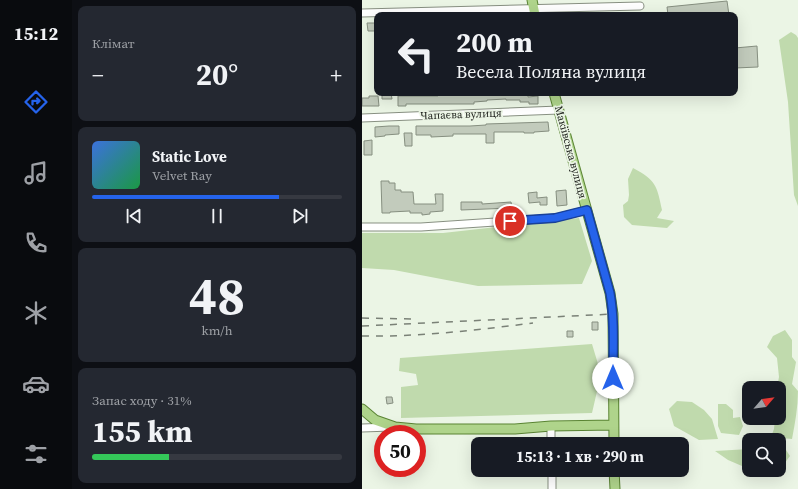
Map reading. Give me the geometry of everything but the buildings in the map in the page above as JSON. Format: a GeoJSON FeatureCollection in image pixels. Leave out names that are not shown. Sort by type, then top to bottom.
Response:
{"type":"FeatureCollection","features":[{"type":"Feature","properties":{"kind":"main road","name":"Макіївська вулиця"},"geometry":{"type":"LineString","coordinates":[[555,96],[612,302],[614,437]]}},
{"type":"Feature","properties":{"kind":"main road"},"geometry":{"type":"LineString","coordinates":[[362,409],[375,420],[389,425]]}},
{"type":"Feature","properties":{"kind":"main road"},"geometry":{"type":"LineString","coordinates":[[426,429],[515,429],[551,426],[613,425]]}},
{"type":"Feature","properties":{"kind":"main road"},"geometry":{"type":"LineString","coordinates":[[614,477],[615,489]]}},
{"type":"Feature","properties":{"kind":"street"},"geometry":{"type":"LineString","coordinates":[[396,12],[640,6]]}},
{"type":"Feature","properties":{"kind":"street"},"geometry":{"type":"LineString","coordinates":[[362,13],[374,13]]}},
{"type":"Feature","properties":{"kind":"street","name":"Чапаєва вулиця"},"geometry":{"type":"LineString","coordinates":[[362,118],[559,110]]}},
{"type":"Feature","properties":{"kind":"street"},"geometry":{"type":"LineString","coordinates":[[362,227],[421,227],[555,218],[587,210]]}},
{"type":"Feature","properties":{"kind":"street"},"geometry":{"type":"LineString","coordinates":[[551,426],[551,437]]}},
{"type":"Feature","properties":{"kind":"street"},"geometry":{"type":"LineString","coordinates":[[362,428],[374,428]]}},
{"type":"Feature","properties":{"kind":"street"},"geometry":{"type":"LineString","coordinates":[[552,477],[552,489]]}},
{"type":"Feature","properties":{"kind":"green space"},"geometry":{"type":"Polygon","coordinates":[[[791,32],[798,38],[798,206],[794,195],[788,102],[779,40],[791,32]]]}},
{"type":"Feature","properties":{"kind":"green space"},"geometry":{"type":"Polygon","coordinates":[[[633,168],[647,176],[657,189],[662,210],[657,218],[674,221],[667,228],[632,225],[624,217],[623,205],[628,201],[628,179],[633,168]]]}},
{"type":"Feature","properties":{"kind":"green space"},"geometry":{"type":"Polygon","coordinates":[[[579,218],[592,261],[582,284],[478,286],[394,270],[362,268],[362,233],[443,233],[579,218]]]}},
{"type":"Feature","properties":{"kind":"green space"},"geometry":{"type":"Polygon","coordinates":[[[785,330],[792,340],[792,357],[796,362],[792,384],[798,391],[797,409],[792,439],[786,438],[786,433],[772,433],[774,425],[786,425],[786,381],[778,381],[777,358],[767,347],[773,336],[785,330]]]}},
{"type":"Feature","properties":{"kind":"green space"},"geometry":{"type":"Polygon","coordinates":[[[592,344],[601,374],[592,413],[401,418],[401,387],[418,385],[416,374],[399,371],[400,358],[592,344]]]}},
{"type":"Feature","properties":{"kind":"green space"},"geometry":{"type":"Polygon","coordinates":[[[677,401],[692,402],[704,410],[712,419],[718,439],[699,440],[674,426],[669,409],[677,401]]]}},
{"type":"Feature","properties":{"kind":"green space"},"geometry":{"type":"Polygon","coordinates":[[[718,404],[726,404],[733,410],[733,418],[740,417],[743,426],[739,435],[721,433],[718,426],[718,404]]]}},
{"type":"Feature","properties":{"kind":"green space"},"geometry":{"type":"Polygon","coordinates":[[[742,449],[742,466],[728,460],[715,451],[742,449]]]}},
{"type":"Feature","properties":{"kind":"green space"},"geometry":{"type":"Polygon","coordinates":[[[786,450],[790,456],[786,461],[786,450]]]}},
{"type":"Feature","properties":{"kind":"railway"},"geometry":{"type":"LineString","coordinates":[[362,326],[613,314]]}},
{"type":"Feature","properties":{"kind":"railway"},"geometry":{"type":"LineString","coordinates":[[362,318],[413,319]]}},
{"type":"Feature","properties":{"kind":"railway"},"geometry":{"type":"LineString","coordinates":[[362,336],[426,334],[533,323]]}},
{"type":"Feature","properties":{"kind":"route"},"geometry":{"type":"LineString","coordinates":[[510,221],[555,218],[587,210],[612,302],[613,378]]}}]}
